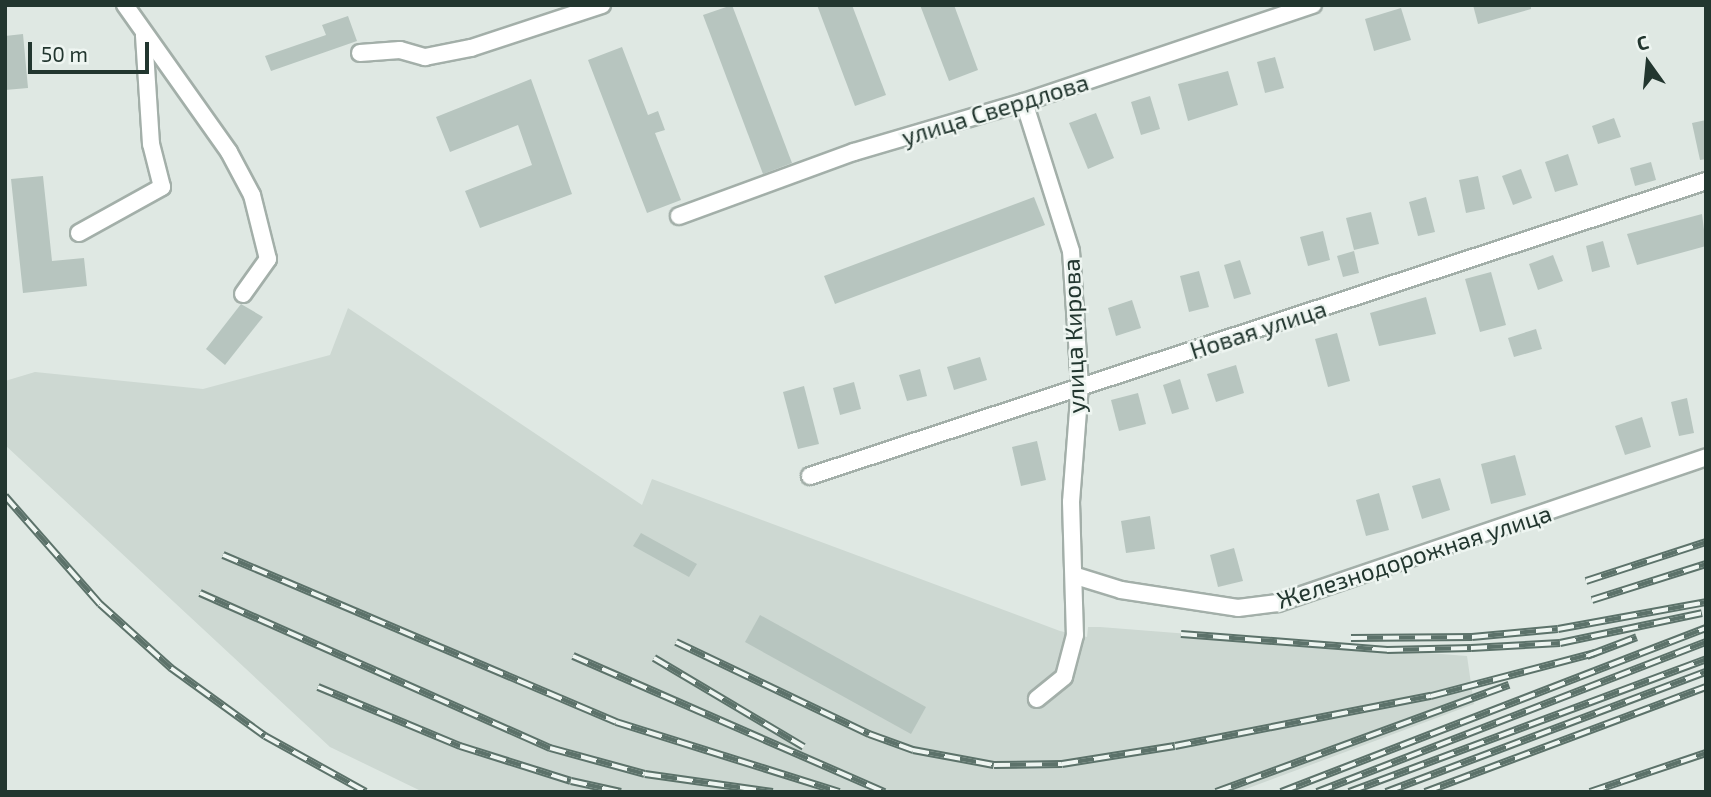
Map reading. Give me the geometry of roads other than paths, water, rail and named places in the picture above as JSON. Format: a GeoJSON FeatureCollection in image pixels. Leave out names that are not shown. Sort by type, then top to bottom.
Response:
{"type":"FeatureCollection","features":[{"type":"Feature","properties":{"kind":"street"},"geometry":{"type":"LineString","coordinates":[[125,5],[229,152],[252,195],[268,259],[243,294]]}},
{"type":"Feature","properties":{"kind":"street"},"geometry":{"type":"LineString","coordinates":[[360,53],[400,50],[425,57],[602,5]]}},
{"type":"Feature","properties":{"kind":"street","name":"улица Свердлова"},"geometry":{"type":"LineString","coordinates":[[679,216],[854,152],[1024,102],[1313,5]]}},
{"type":"Feature","properties":{"kind":"street"},"geometry":{"type":"LineString","coordinates":[[79,233],[162,187],[151,144],[144,32]]}},
{"type":"Feature","properties":{"kind":"street","name":"улица Кирова"},"geometry":{"type":"LineString","coordinates":[[1024,102],[1071,251],[1080,385],[1071,502],[1076,576],[1075,635],[1064,677],[1037,699]]}},
{"type":"Feature","properties":{"kind":"street","name":"Новая улица"},"geometry":{"type":"LineString","coordinates":[[810,476],[1706,181]]}},
{"type":"Feature","properties":{"kind":"street","name":"Железнодорожная улица"},"geometry":{"type":"LineString","coordinates":[[1076,576],[1121,590],[1238,608],[1278,603],[1706,457]]}},
{"type":"Feature","properties":{"kind":"railway"},"geometry":{"type":"LineString","coordinates":[[5,496],[100,604],[171,668],[265,736],[366,792]]}},
{"type":"Feature","properties":{"kind":"railway"},"geometry":{"type":"LineString","coordinates":[[1586,581],[1706,542]]}},
{"type":"Feature","properties":{"kind":"railway"},"geometry":{"type":"LineString","coordinates":[[223,555],[616,722],[839,792]]}},
{"type":"Feature","properties":{"kind":"railway"},"geometry":{"type":"LineString","coordinates":[[1592,600],[1706,564]]}},
{"type":"Feature","properties":{"kind":"railway"},"geometry":{"type":"LineString","coordinates":[[200,593],[550,748],[645,774],[773,792]]}},
{"type":"Feature","properties":{"kind":"railway"},"geometry":{"type":"LineString","coordinates":[[1351,638],[1472,637],[1558,629],[1706,602]]}},
{"type":"Feature","properties":{"kind":"railway"},"geometry":{"type":"LineString","coordinates":[[1181,634],[1387,650],[1471,648],[1560,643],[1702,613]]}},
{"type":"Feature","properties":{"kind":"railway"},"geometry":{"type":"LineString","coordinates":[[1281,792],[1706,628]]}},
{"type":"Feature","properties":{"kind":"railway"},"geometry":{"type":"LineString","coordinates":[[1587,656],[1637,637]]}},
{"type":"Feature","properties":{"kind":"railway"},"geometry":{"type":"LineString","coordinates":[[676,642],[869,734],[913,750],[994,765],[1062,764],[1175,746],[1431,696],[1595,653]]}},
{"type":"Feature","properties":{"kind":"railway"},"geometry":{"type":"LineString","coordinates":[[1317,792],[1706,642]]}},
{"type":"Feature","properties":{"kind":"railway"},"geometry":{"type":"LineString","coordinates":[[573,656],[885,792]]}},
{"type":"Feature","properties":{"kind":"railway"},"geometry":{"type":"LineString","coordinates":[[654,658],[804,747]]}},
{"type":"Feature","properties":{"kind":"railway"},"geometry":{"type":"LineString","coordinates":[[1349,792],[1706,659]]}},
{"type":"Feature","properties":{"kind":"railway"},"geometry":{"type":"LineString","coordinates":[[1386,792],[1706,672]]}},
{"type":"Feature","properties":{"kind":"railway"},"geometry":{"type":"LineString","coordinates":[[1216,792],[1509,685]]}},
{"type":"Feature","properties":{"kind":"railway"},"geometry":{"type":"LineString","coordinates":[[318,687],[460,746],[571,781],[621,792]]}},
{"type":"Feature","properties":{"kind":"railway"},"geometry":{"type":"LineString","coordinates":[[1425,792],[1706,687]]}},
{"type":"Feature","properties":{"kind":"railway"},"geometry":{"type":"LineString","coordinates":[[1590,792],[1706,753]]}}]}
